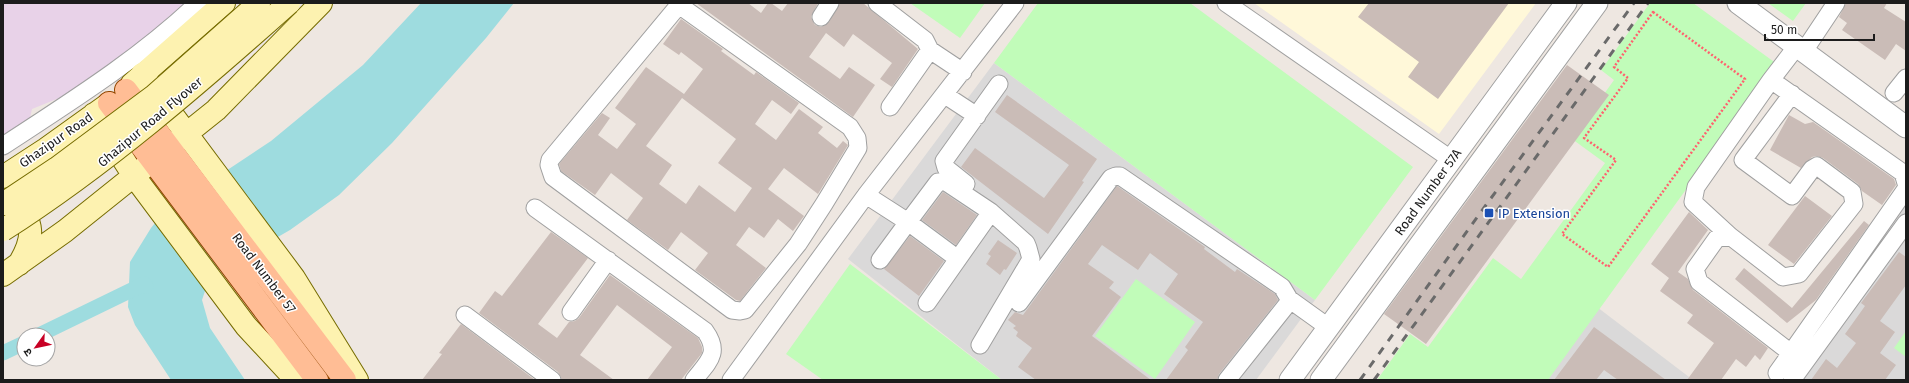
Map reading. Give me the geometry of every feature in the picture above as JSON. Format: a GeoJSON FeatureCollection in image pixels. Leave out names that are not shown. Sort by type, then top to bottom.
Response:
{"type":"FeatureCollection","features":[{"type":"Feature","properties":{"kind":"main road","name":"Ghazipur Road Flyover"},"geometry":{"type":"LineString","coordinates":[[3,204],[57,168],[155,95],[259,3]]}},
{"type":"Feature","properties":{"kind":"main road","name":"Ghazipur Road Flyover"},"geometry":{"type":"LineString","coordinates":[[3,230],[44,204],[110,156],[289,3]]}},
{"type":"Feature","properties":{"kind":"main road"},"geometry":{"type":"LineString","coordinates":[[11,270],[134,176],[216,110],[321,3]]}},
{"type":"Feature","properties":{"kind":"main road"},"geometry":{"type":"LineString","coordinates":[[213,5],[228,38],[249,58],[262,63]]}},
{"type":"Feature","properties":{"kind":"main road","name":"Ghazipur Road"},"geometry":{"type":"LineString","coordinates":[[3,177],[46,149],[110,102],[142,74],[213,5]]}},
{"type":"Feature","properties":{"kind":"main road"},"geometry":{"type":"LineString","coordinates":[[142,74],[294,278],[358,380]]}},
{"type":"Feature","properties":{"kind":"main road"},"geometry":{"type":"LineString","coordinates":[[110,102],[161,154],[175,172]]}},
{"type":"Feature","properties":{"kind":"main road"},"geometry":{"type":"LineString","coordinates":[[110,102],[134,176],[246,326],[296,380]]}},
{"type":"Feature","properties":{"kind":"main road","name":"Road Number 57"},"geometry":{"type":"LineString","coordinates":[[175,172],[271,282],[345,380]]}},
{"type":"Feature","properties":{"kind":"main road","name":"Road Number 57"},"geometry":{"type":"LineString","coordinates":[[175,172],[254,294],[316,380]]}},
{"type":"Feature","properties":{"kind":"main road"},"geometry":{"type":"LineString","coordinates":[[3,197],[13,202],[20,208],[30,223],[32,232],[28,247],[11,270]]}},
{"type":"Feature","properties":{"kind":"street"},"geometry":{"type":"LineString","coordinates":[[821,17],[830,3]]}},
{"type":"Feature","properties":{"kind":"street"},"geometry":{"type":"LineString","coordinates":[[877,3],[925,40],[930,50],[963,72]]}},
{"type":"Feature","properties":{"kind":"street"},"geometry":{"type":"LineString","coordinates":[[731,380],[866,195],[963,72],[1015,3]]}},
{"type":"Feature","properties":{"kind":"street"},"geometry":{"type":"LineString","coordinates":[[1226,3],[1452,160]]}},
{"type":"Feature","properties":{"kind":"street","name":"Road Number 57A"},"geometry":{"type":"LineString","coordinates":[[1290,380],[1566,3]]}},
{"type":"Feature","properties":{"kind":"street","name":"Road Number 57A"},"geometry":{"type":"LineString","coordinates":[[1321,380],[1597,3]]}},
{"type":"Feature","properties":{"kind":"street"},"geometry":{"type":"LineString","coordinates":[[1738,3],[1906,127]]}},
{"type":"Feature","properties":{"kind":"street"},"geometry":{"type":"LineString","coordinates":[[1792,94],[1743,160],[1792,196],[1812,169],[1817,166],[1852,192],[1854,204],[1799,274],[1783,277],[1730,236],[1693,202],[1696,186],[1771,80],[1800,49],[1836,3]]}},
{"type":"Feature","properties":{"kind":"street"},"geometry":{"type":"LineString","coordinates":[[680,4],[850,127],[857,138],[858,148],[798,244],[745,310],[736,311],[553,177],[550,171],[550,160],[680,4]]}},
{"type":"Feature","properties":{"kind":"street"},"geometry":{"type":"LineString","coordinates":[[3,146],[107,76],[169,30],[213,5]]}},
{"type":"Feature","properties":{"kind":"street"},"geometry":{"type":"LineString","coordinates":[[890,107],[930,50]]}},
{"type":"Feature","properties":{"kind":"street"},"geometry":{"type":"LineString","coordinates":[[1894,93],[1906,78]]}},
{"type":"Feature","properties":{"kind":"street"},"geometry":{"type":"LineString","coordinates":[[1771,80],[1903,173],[1906,183]]}},
{"type":"Feature","properties":{"kind":"street"},"geometry":{"type":"LineString","coordinates":[[999,84],[944,161],[945,166],[1039,241]]}},
{"type":"Feature","properties":{"kind":"street"},"geometry":{"type":"LineString","coordinates":[[945,95],[977,116]]}},
{"type":"Feature","properties":{"kind":"street"},"geometry":{"type":"LineString","coordinates":[[1019,303],[1111,178],[1120,176],[1282,288],[1289,299],[1328,327]]}},
{"type":"Feature","properties":{"kind":"street"},"geometry":{"type":"LineString","coordinates":[[880,260],[938,182],[946,182],[991,212],[1026,243],[1030,259],[980,345]]}},
{"type":"Feature","properties":{"kind":"street"},"geometry":{"type":"LineString","coordinates":[[1784,376],[1791,353],[1906,189]]}},
{"type":"Feature","properties":{"kind":"street"},"geometry":{"type":"LineString","coordinates":[[866,195],[908,222],[958,259]]}},
{"type":"Feature","properties":{"kind":"street"},"geometry":{"type":"LineString","coordinates":[[535,208],[705,331],[710,338],[713,347],[712,356],[694,380]]}},
{"type":"Feature","properties":{"kind":"street"},"geometry":{"type":"LineString","coordinates":[[927,303],[991,212]]}},
{"type":"Feature","properties":{"kind":"street"},"geometry":{"type":"LineString","coordinates":[[1784,376],[1906,223]]}},
{"type":"Feature","properties":{"kind":"street"},"geometry":{"type":"LineString","coordinates":[[1730,236],[1718,238],[1695,269],[1699,282],[1791,353]]}},
{"type":"Feature","properties":{"kind":"street"},"geometry":{"type":"LineString","coordinates":[[798,244],[820,258]]}},
{"type":"Feature","properties":{"kind":"street"},"geometry":{"type":"LineString","coordinates":[[571,312],[608,260]]}},
{"type":"Feature","properties":{"kind":"street"},"geometry":{"type":"LineString","coordinates":[[1227,380],[1289,302],[1289,299]]}},
{"type":"Feature","properties":{"kind":"street"},"geometry":{"type":"LineString","coordinates":[[465,315],[552,380]]}},
{"type":"Feature","properties":{"kind":"path"},"geometry":{"type":"LineString","coordinates":[[1654,12],[1745,79],[1608,267],[1562,234],[1616,160],[1584,138],[1628,78],[1614,67],[1654,12]]}},
{"type":"Feature","properties":{"kind":"shaded area"},"geometry":{"type":"Polygon","coordinates":[[[3,3],[189,3],[89,86],[32,109],[28,126],[3,140],[3,3]]]}},
{"type":"Feature","properties":{"kind":"shaded area"},"geometry":{"type":"Polygon","coordinates":[[[1254,3],[1536,3],[1439,134],[1254,3]]]}},
{"type":"Feature","properties":{"kind":"shaded area"},"geometry":{"type":"Polygon","coordinates":[[[994,63],[1315,300],[1256,380],[1002,380],[848,259],[994,63]]]}},
{"type":"Feature","properties":{"kind":"shaded area"},"geometry":{"type":"Polygon","coordinates":[[[1906,198],[1906,380],[1777,380],[1906,198]]]}},
{"type":"Feature","properties":{"kind":"shaded area"},"geometry":{"type":"Polygon","coordinates":[[[1597,307],[1693,380],[1545,380],[1597,307]]]}},
{"type":"Feature","properties":{"kind":"green space"},"geometry":{"type":"Polygon","coordinates":[[[910,3],[985,3],[960,38],[910,3]]]}},
{"type":"Feature","properties":{"kind":"green space"},"geometry":{"type":"Polygon","coordinates":[[[1038,3],[1190,3],[1413,167],[1315,300],[994,63],[1038,3]]]}},
{"type":"Feature","properties":{"kind":"green space"},"geometry":{"type":"Polygon","coordinates":[[[1650,3],[1693,3],[1777,64],[1548,380],[1377,380],[1410,334],[1428,347],[1493,258],[1521,279],[1605,163],[1572,139],[1614,80],[1601,70],[1650,3]]]}},
{"type":"Feature","properties":{"kind":"green space"},"geometry":{"type":"Polygon","coordinates":[[[1768,3],[1806,3],[1793,21],[1768,3]]]}},
{"type":"Feature","properties":{"kind":"green space"},"geometry":{"type":"Polygon","coordinates":[[[850,264],[1002,380],[823,380],[786,354],[850,264]]]}},
{"type":"Feature","properties":{"kind":"green space"},"geometry":{"type":"Polygon","coordinates":[[[1136,279],[1195,322],[1155,379],[1095,336],[1136,279]]]}},
{"type":"Feature","properties":{"kind":"green space"},"geometry":{"type":"Polygon","coordinates":[[[1906,331],[1906,357],[1894,348],[1906,331]]]}},
{"type":"Feature","properties":{"kind":"water"},"geometry":{"type":"Polygon","coordinates":[[[421,3],[514,3],[486,38],[392,143],[339,195],[290,230],[210,276],[202,300],[210,328],[245,380],[171,380],[135,325],[128,307],[130,262],[151,228],[164,212],[271,141],[363,65],[421,3]]]}},
{"type":"Feature","properties":{"kind":"building"},"geometry":{"type":"Polygon","coordinates":[[[696,3],[748,3],[761,13],[768,3],[771,3],[782,11],[788,3],[818,3],[811,17],[815,25],[821,27],[829,22],[840,3],[863,3],[918,49],[892,87],[880,79],[892,63],[853,34],[844,47],[826,33],[809,57],[840,79],[849,67],[875,85],[853,117],[696,3]]]}},
{"type":"Feature","properties":{"kind":"building"},"geometry":{"type":"Polygon","coordinates":[[[1369,3],[1509,3],[1438,99],[1408,77],[1419,62],[1358,17],[1369,3]]]}},
{"type":"Feature","properties":{"kind":"building"},"geometry":{"type":"Polygon","coordinates":[[[1846,3],[1887,3],[1884,8],[1906,22],[1906,51],[1896,44],[1885,60],[1842,30],[1847,23],[1839,17],[1846,3]]]}},
{"type":"Feature","properties":{"kind":"building"},"geometry":{"type":"Polygon","coordinates":[[[681,19],[723,49],[721,51],[754,75],[756,72],[799,103],[791,114],[772,100],[755,124],[776,140],[799,109],[823,127],[818,133],[837,148],[843,141],[848,145],[818,194],[784,168],[768,189],[804,216],[793,231],[778,219],[764,238],[749,227],[736,245],[766,268],[740,301],[736,300],[695,270],[708,253],[681,232],[668,250],[627,220],[643,198],[611,173],[595,195],[561,171],[559,164],[602,113],[610,118],[598,135],[617,149],[636,124],[615,108],[646,67],[684,94],[703,69],[681,52],[679,55],[663,44],[681,19]],[[682,98],[646,146],[672,165],[659,184],[686,204],[699,185],[735,212],[752,188],[718,163],[736,139],[682,98]]]}},
{"type":"Feature","properties":{"kind":"building","name":"IP Extension"},"geometry":{"type":"Polygon","coordinates":[[[1567,65],[1609,95],[1426,344],[1384,314],[1567,65]]]}},
{"type":"Feature","properties":{"kind":"building"},"geometry":{"type":"Polygon","coordinates":[[[1007,95],[1097,159],[1082,181],[1084,182],[1048,234],[961,167],[975,148],[1044,198],[1069,165],[995,112],[1007,95]]]}},
{"type":"Feature","properties":{"kind":"building"},"geometry":{"type":"Polygon","coordinates":[[[1789,115],[1805,124],[1813,122],[1894,179],[1896,185],[1882,205],[1862,191],[1858,184],[1823,158],[1817,156],[1812,157],[1801,168],[1770,150],[1789,115]]]}},
{"type":"Feature","properties":{"kind":"building"},"geometry":{"type":"Polygon","coordinates":[[[1117,186],[1205,247],[1204,249],[1235,272],[1237,269],[1275,294],[1278,300],[1219,374],[1217,380],[1166,380],[1188,350],[1185,347],[1203,322],[1164,294],[1178,274],[1150,253],[1138,270],[1102,245],[1088,264],[1114,282],[1109,288],[1121,297],[1092,336],[1151,380],[1036,380],[1018,367],[1032,348],[1016,336],[1018,332],[1013,328],[1016,326],[1008,320],[1015,312],[1023,315],[1117,186]]]}},
{"type":"Feature","properties":{"kind":"building"},"geometry":{"type":"Polygon","coordinates":[[[943,192],[977,215],[956,245],[922,220],[943,192]]]}},
{"type":"Feature","properties":{"kind":"building"},"geometry":{"type":"Polygon","coordinates":[[[1805,196],[1832,216],[1794,264],[1768,245],[1805,196]]]}},
{"type":"Feature","properties":{"kind":"building"},"geometry":{"type":"Polygon","coordinates":[[[1689,212],[1708,230],[1678,272],[1688,279],[1693,290],[1768,348],[1760,360],[1755,355],[1746,367],[1736,359],[1721,380],[1687,380],[1714,343],[1687,323],[1693,315],[1660,291],[1669,278],[1651,264],[1689,212]]]}},
{"type":"Feature","properties":{"kind":"building"},"geometry":{"type":"Polygon","coordinates":[[[1864,221],[1869,225],[1816,300],[1787,323],[1735,279],[1744,268],[1792,308],[1864,221]]]}},
{"type":"Feature","properties":{"kind":"building"},"geometry":{"type":"Polygon","coordinates":[[[551,232],[588,258],[538,324],[557,338],[569,322],[575,321],[579,318],[610,275],[698,338],[702,347],[702,353],[681,380],[647,380],[672,347],[617,305],[580,355],[614,380],[562,380],[558,372],[479,313],[495,291],[502,296],[551,232]]]}},
{"type":"Feature","properties":{"kind":"building"},"geometry":{"type":"Polygon","coordinates":[[[910,236],[944,261],[919,296],[884,269],[910,236]]]}},
{"type":"Feature","properties":{"kind":"building"},"geometry":{"type":"Polygon","coordinates":[[[998,240],[1017,253],[1006,270],[1004,269],[1000,275],[986,264],[991,256],[988,254],[998,240]]]}},
{"type":"Feature","properties":{"kind":"building"},"geometry":{"type":"Polygon","coordinates":[[[1899,252],[1906,257],[1906,285],[1880,321],[1895,332],[1880,353],[1896,365],[1885,380],[1811,380],[1826,359],[1837,368],[1856,343],[1845,334],[1865,306],[1861,303],[1899,252]]]}},
{"type":"Feature","properties":{"kind":"building"},"geometry":{"type":"Polygon","coordinates":[[[461,324],[535,380],[422,380],[442,354],[439,353],[461,324]]]}},
{"type":"Feature","properties":{"kind":"building"},"geometry":{"type":"Polygon","coordinates":[[[1594,327],[1666,380],[1618,380],[1604,370],[1596,380],[1554,380],[1594,327]]]}},
{"type":"Feature","properties":{"kind":"waterway"},"geometry":{"type":"LineString","coordinates":[[55,327],[144,284],[146,286]]}},
{"type":"Feature","properties":{"kind":"waterway"},"geometry":{"type":"LineString","coordinates":[[3,353],[16,347]]}},
{"type":"Feature","properties":{"kind":"railway"},"geometry":{"type":"LineString","coordinates":[[1360,380],[1634,3]]}},
{"type":"Feature","properties":{"kind":"railway"},"geometry":{"type":"LineString","coordinates":[[1374,380],[1648,3]]}},
{"type":"Feature","properties":{"kind":"place","name":"IP Extension"},"geometry":{"type":"Point","coordinates":[1489,213]}}]}
